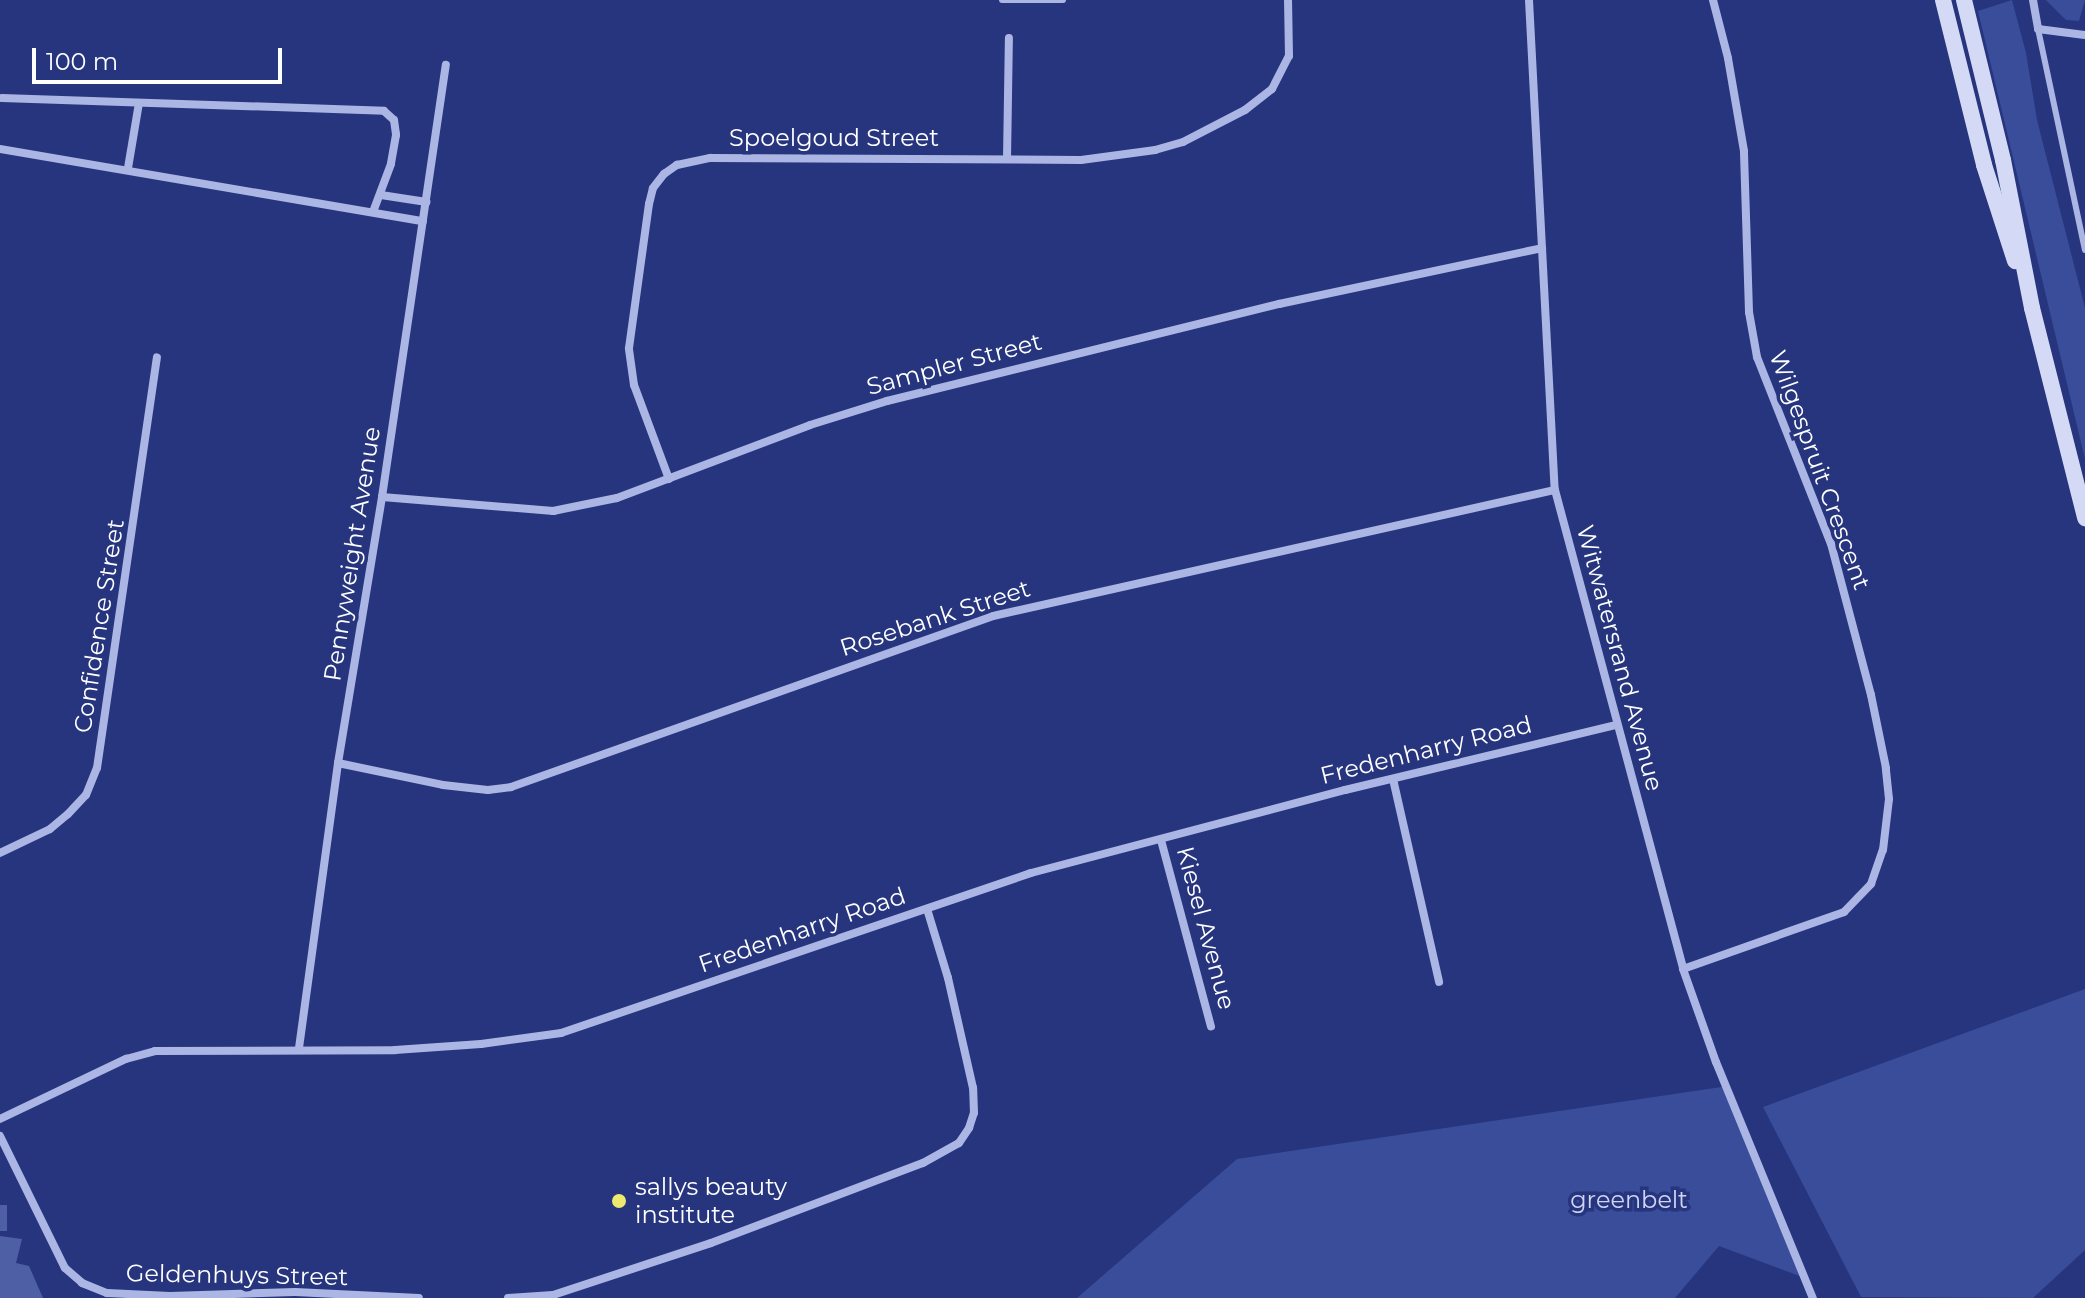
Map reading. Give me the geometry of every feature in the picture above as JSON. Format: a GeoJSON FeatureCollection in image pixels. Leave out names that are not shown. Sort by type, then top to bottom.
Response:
{"type":"FeatureCollection","features":[{"type":"Feature","properties":{"kind":"main road"},"geometry":{"type":"LineString","coordinates":[[1943,0],[1984,165],[2032,308]]}},
{"type":"Feature","properties":{"kind":"main road"},"geometry":{"type":"LineString","coordinates":[[1964,0],[2003,160],[2032,308],[2085,518]]}},
{"type":"Feature","properties":{"kind":"street","name":"Spoelgoud Street"},"geometry":{"type":"LineString","coordinates":[[669,479],[634,385],[629,348],[649,204],[653,188],[664,174],[694,159],[710,158],[1081,160],[1155,150],[1183,142],[1245,110],[1272,89],[1289,56],[1288,0]]}},
{"type":"Feature","properties":{"kind":"street","name":"Witwatersrand Avenue"},"geometry":{"type":"LineString","coordinates":[[1529,0],[1555,490],[1683,969],[1716,1062],[1813,1298]]}},
{"type":"Feature","properties":{"kind":"street","name":"Wilgespruit Crescent"},"geometry":{"type":"LineString","coordinates":[[1683,969],[1844,912],[1871,884],[1883,850],[1889,799],[1871,695],[1831,544],[1757,357],[1749,312],[1744,151],[1728,58],[1713,0]]}},
{"type":"Feature","properties":{"kind":"street"},"geometry":{"type":"LineString","coordinates":[[2033,0],[2038,29],[2085,35]]}},
{"type":"Feature","properties":{"kind":"street"},"geometry":{"type":"LineString","coordinates":[[1007,159],[1009,38]]}},
{"type":"Feature","properties":{"kind":"street","name":"Pennyweight Avenue"},"geometry":{"type":"LineString","coordinates":[[299,1048],[338,763],[382,497],[446,65]]}},
{"type":"Feature","properties":{"kind":"street"},"geometry":{"type":"LineString","coordinates":[[2,98],[384,111],[394,120],[396,135],[381,195],[373,212]]}},
{"type":"Feature","properties":{"kind":"street"},"geometry":{"type":"LineString","coordinates":[[128,168],[139,103]]}},
{"type":"Feature","properties":{"kind":"street"},"geometry":{"type":"LineString","coordinates":[[0,149],[128,168],[423,221]]}},
{"type":"Feature","properties":{"kind":"street"},"geometry":{"type":"LineString","coordinates":[[381,195],[426,202]]}},
{"type":"Feature","properties":{"kind":"street","name":"Sampler Street"},"geometry":{"type":"LineString","coordinates":[[382,497],[553,511],[617,498],[810,425],[887,401],[1279,304],[1542,248]]}},
{"type":"Feature","properties":{"kind":"street","name":"Confidence Street"},"geometry":{"type":"LineString","coordinates":[[0,853],[50,829],[68,814],[86,795],[97,768],[157,357]]}},
{"type":"Feature","properties":{"kind":"street","name":"Rosebank Street"},"geometry":{"type":"LineString","coordinates":[[338,763],[443,785],[488,790],[511,787],[993,616],[1555,490]]}},
{"type":"Feature","properties":{"kind":"street","name":"Fredenharry Road"},"geometry":{"type":"LineString","coordinates":[[0,1119],[126,1059],[155,1051],[395,1050],[481,1044],[561,1033],[1031,873],[1616,725]]}},
{"type":"Feature","properties":{"kind":"street"},"geometry":{"type":"LineString","coordinates":[[1393,779],[1439,982]]}},
{"type":"Feature","properties":{"kind":"street","name":"Kiesel Avenue"},"geometry":{"type":"LineString","coordinates":[[1161,840],[1211,1026]]}},
{"type":"Feature","properties":{"kind":"street"},"geometry":{"type":"LineString","coordinates":[[508,1298],[553,1297],[814,1205],[923,1163],[959,1143],[974,1113],[973,1088],[948,978],[927,909]]}},
{"type":"Feature","properties":{"kind":"street","name":"Geldenhuys Street"},"geometry":{"type":"LineString","coordinates":[[0,1136],[65,1268],[82,1283],[107,1293],[170,1296],[295,1292],[419,1298]]}},
{"type":"Feature","properties":{"kind":"lane"},"geometry":{"type":"LineString","coordinates":[[1002,0],[1063,0]]}},
{"type":"Feature","properties":{"kind":"lane"},"geometry":{"type":"LineString","coordinates":[[2038,29],[2085,250]]}},
{"type":"Feature","properties":{"kind":"green space"},"geometry":{"type":"Polygon","coordinates":[[[2012,0],[2026,53],[2037,120],[2085,308],[2085,459],[1978,11],[2012,0]]]}},
{"type":"Feature","properties":{"kind":"green space"},"geometry":{"type":"Polygon","coordinates":[[[2046,0],[2085,0],[2079,21],[2066,20],[2046,0]]]}},
{"type":"Feature","properties":{"kind":"green space"},"geometry":{"type":"Polygon","coordinates":[[[2085,989],[2085,1250],[2033,1298],[1861,1297],[1763,1107],[2085,989]]]}},
{"type":"Feature","properties":{"kind":"green space","name":"greenbelt"},"geometry":{"type":"Polygon","coordinates":[[[1728,1086],[1805,1278],[1719,1246],[1675,1298],[1077,1298],[1237,1159],[1728,1086]]]}},
{"type":"Feature","properties":{"kind":"building"},"geometry":{"type":"Polygon","coordinates":[[[0,1205],[7,1205],[7,1231],[0,1231],[0,1205]]]}},
{"type":"Feature","properties":{"kind":"building"},"geometry":{"type":"Polygon","coordinates":[[[0,1236],[22,1239],[16,1263],[29,1266],[43,1298],[0,1298],[0,1236]]]}},
{"type":"Feature","properties":{"kind":"place","name":"sallys beauty institute"},"geometry":{"type":"Point","coordinates":[619,1201]}}]}
